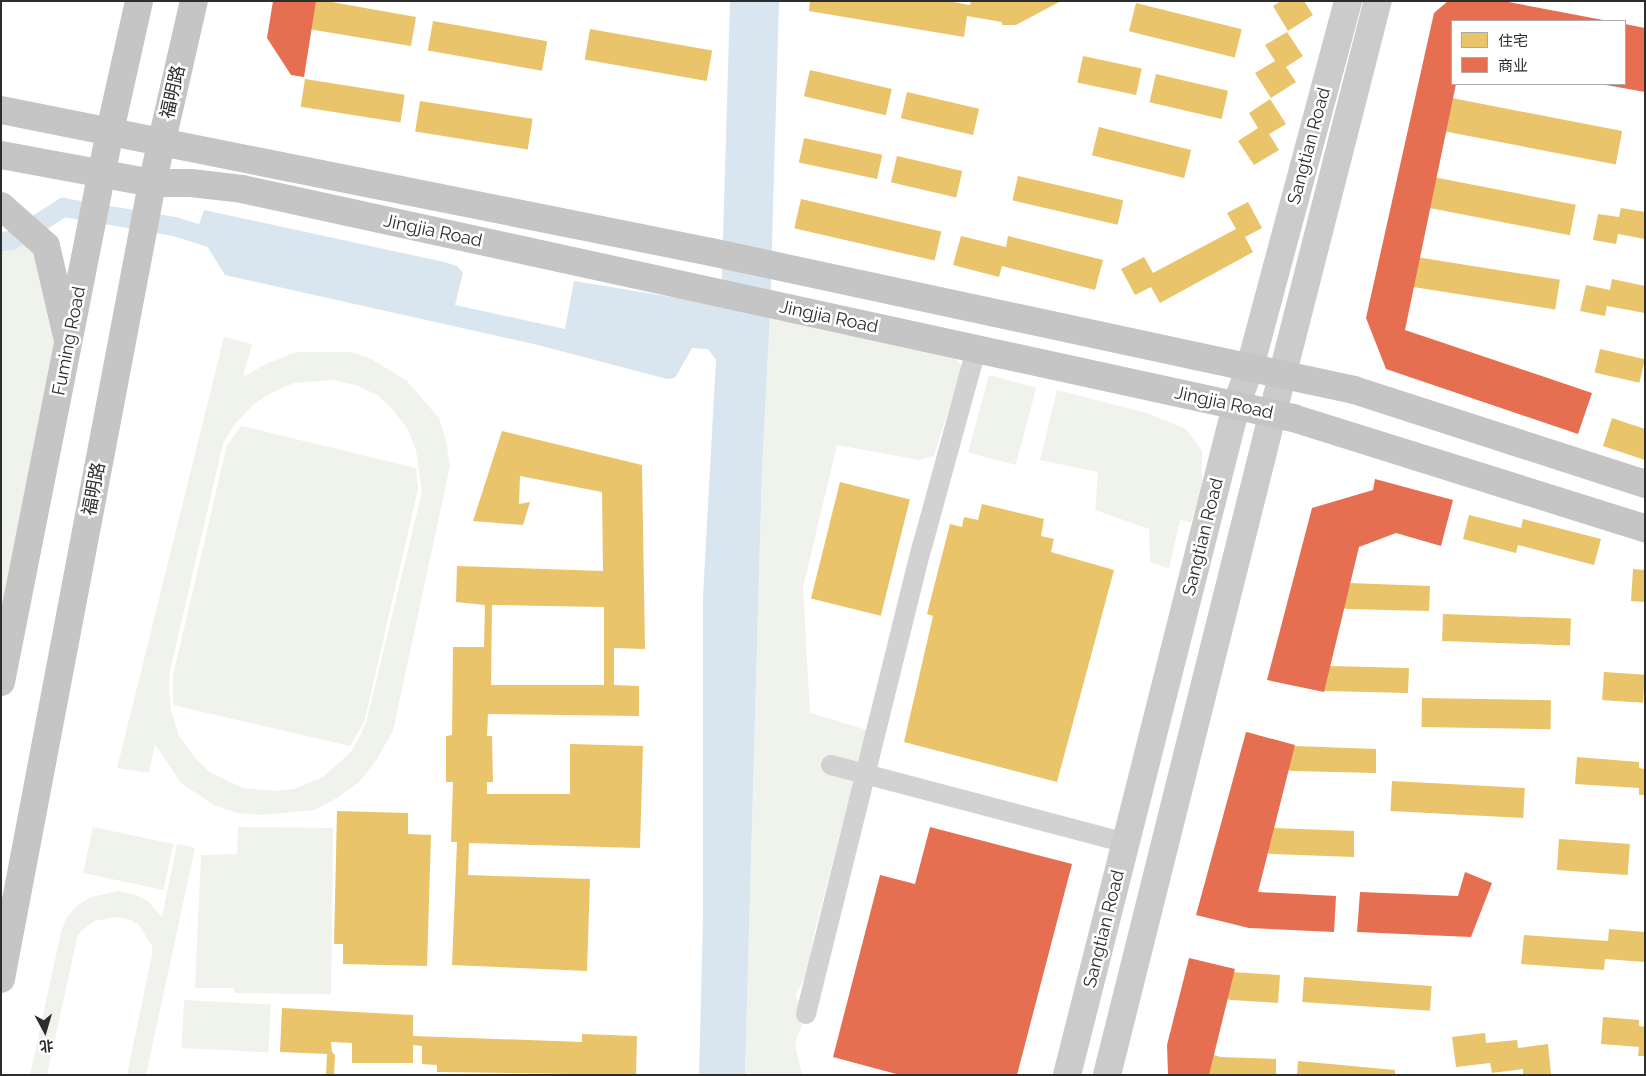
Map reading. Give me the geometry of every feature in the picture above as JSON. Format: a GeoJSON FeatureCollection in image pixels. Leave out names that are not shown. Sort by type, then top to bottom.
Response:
{"type":"FeatureCollection","features":[{"type":"Feature","properties":{"kind":"main road","name":"Fuming Road"},"geometry":{"type":"LineString","coordinates":[[1,682],[103,175],[110,131],[139,1]]}},
{"type":"Feature","properties":{"kind":"main road","name":"福明路"},"geometry":{"type":"LineString","coordinates":[[1,979],[137,259],[161,142],[194,1]]}},
{"type":"Feature","properties":{"kind":"main road","name":"Sangtian Road"},"geometry":{"type":"LineString","coordinates":[[1067,1075],[1236,406],[1250,367],[1348,1]]}},
{"type":"Feature","properties":{"kind":"main road","name":"Sangtian Road"},"geometry":{"type":"LineString","coordinates":[[1107,1075],[1282,374],[1378,1]]}},
{"type":"Feature","properties":{"kind":"main road","name":"Jingjia Road"},"geometry":{"type":"LineString","coordinates":[[1,110],[711,252],[1354,390],[1645,484]]}},
{"type":"Feature","properties":{"kind":"main road","name":"Jingjia Road"},"geometry":{"type":"LineString","coordinates":[[1,155],[152,184],[191,183],[242,189],[1293,418],[1645,528]]}},
{"type":"Feature","properties":{"kind":"main road"},"geometry":{"type":"LineString","coordinates":[[1,206],[46,246],[69,344]]}},
{"type":"Feature","properties":{"kind":"street"},"geometry":{"type":"LineString","coordinates":[[806,1014],[922,547],[976,349]]}},
{"type":"Feature","properties":{"kind":"street"},"geometry":{"type":"LineString","coordinates":[[831,765],[1126,843]]}},
{"type":"Feature","properties":{"kind":"shaded area"},"geometry":{"type":"Polygon","coordinates":[[[730,1],[779,1],[770,315],[762,469],[745,1075],[699,1075],[703,917],[703,596],[716,360],[708,349],[692,348],[675,378],[667,379],[538,345],[225,275],[197,230],[204,210],[444,262],[457,266],[463,273],[455,305],[565,329],[574,281],[721,305],[730,1]]]}},
{"type":"Feature","properties":{"kind":"shaded area"},"geometry":{"type":"Polygon","coordinates":[[[34,237],[65,345],[1,627],[1,251],[34,237]]]}},
{"type":"Feature","properties":{"kind":"shaded area"},"geometry":{"type":"Polygon","coordinates":[[[770,315],[945,348],[962,366],[934,456],[919,460],[837,445],[803,588],[810,713],[867,730],[814,934],[807,974],[795,996],[806,1014],[795,1044],[802,1075],[745,1075],[762,469],[770,315]]]}},
{"type":"Feature","properties":{"kind":"shaded area"},"geometry":{"type":"Polygon","coordinates":[[[224,337],[252,344],[243,377],[266,364],[296,352],[351,352],[371,359],[407,381],[439,418],[446,440],[450,466],[393,731],[375,762],[359,782],[337,798],[314,810],[263,815],[237,813],[214,805],[181,783],[155,744],[149,773],[117,768],[224,337]],[[332,380],[294,383],[275,391],[254,404],[234,425],[223,444],[170,671],[169,689],[171,710],[179,736],[195,758],[210,772],[243,788],[274,791],[294,789],[323,777],[352,751],[366,723],[422,492],[416,450],[407,428],[392,409],[377,395],[356,385],[332,380]]]}},
{"type":"Feature","properties":{"kind":"shaded area"},"geometry":{"type":"Polygon","coordinates":[[[989,375],[1036,388],[1016,465],[968,452],[989,375]]]}},
{"type":"Feature","properties":{"kind":"shaded area"},"geometry":{"type":"Polygon","coordinates":[[[1057,390],[1147,413],[1186,429],[1202,451],[1202,487],[1191,523],[1180,520],[1169,569],[1150,562],[1149,529],[1095,510],[1098,472],[1040,460],[1057,390]]]}},
{"type":"Feature","properties":{"kind":"shaded area"},"geometry":{"type":"Polygon","coordinates":[[[241,426],[416,468],[418,489],[364,723],[350,746],[173,705],[173,675],[227,445],[241,426]]]}},
{"type":"Feature","properties":{"kind":"shaded area"},"geometry":{"type":"Polygon","coordinates":[[[93,827],[173,844],[163,890],[83,873],[93,827]]]}},
{"type":"Feature","properties":{"kind":"shaded area"},"geometry":{"type":"Polygon","coordinates":[[[238,827],[333,828],[331,994],[234,993],[234,988],[195,988],[201,855],[237,854],[238,827]]]}},
{"type":"Feature","properties":{"kind":"shaded area"},"geometry":{"type":"Polygon","coordinates":[[[177,844],[195,848],[146,1075],[127,1075],[152,955],[152,946],[139,925],[131,920],[117,917],[94,921],[78,934],[47,1075],[30,1075],[62,928],[68,916],[77,906],[91,897],[118,891],[136,895],[148,901],[162,917],[177,844]]]}},
{"type":"Feature","properties":{"kind":"shaded area"},"geometry":{"type":"Polygon","coordinates":[[[184,1000],[271,1005],[268,1052],[181,1048],[184,1000]]]}},
{"type":"Feature","properties":{"kind":"building: 住宅"},"geometry":{"type":"Polygon","coordinates":[[[276,1],[326,1],[416,17],[411,46],[272,23],[276,1]]]}},
{"type":"Feature","properties":{"kind":"building: 住宅"},"geometry":{"type":"Polygon","coordinates":[[[810,1],[948,1],[970,5],[971,1],[1061,1],[1016,25],[1002,25],[1002,22],[967,16],[964,37],[809,11],[810,1]]]}},
{"type":"Feature","properties":{"kind":"building: 住宅"},"geometry":{"type":"Polygon","coordinates":[[[1281,1],[1304,1],[1313,15],[1288,31],[1273,6],[1281,1]]]}},
{"type":"Feature","properties":{"kind":"building: 住宅"},"geometry":{"type":"Polygon","coordinates":[[[1451,1],[1546,20],[1451,20],[1451,40],[1444,38],[1451,1]]]}},
{"type":"Feature","properties":{"kind":"building: 住宅"},"geometry":{"type":"Polygon","coordinates":[[[1136,3],[1242,29],[1235,58],[1129,31],[1136,3]]]}},
{"type":"Feature","properties":{"kind":"building: 住宅"},"geometry":{"type":"Polygon","coordinates":[[[433,21],[547,41],[542,71],[428,51],[433,21]]]}},
{"type":"Feature","properties":{"kind":"building: 住宅"},"geometry":{"type":"Polygon","coordinates":[[[590,29],[712,51],[707,81],[585,60],[590,29]]]}},
{"type":"Feature","properties":{"kind":"building: 住宅"},"geometry":{"type":"Polygon","coordinates":[[[1287,32],[1303,56],[1286,67],[1296,82],[1271,98],[1255,73],[1275,61],[1265,45],[1287,32]]]}},
{"type":"Feature","properties":{"kind":"building: 住宅"},"geometry":{"type":"Polygon","coordinates":[[[1626,34],[1645,38],[1645,76],[1626,73],[1626,34]]]}},
{"type":"Feature","properties":{"kind":"building: 住宅"},"geometry":{"type":"Polygon","coordinates":[[[1083,56],[1142,68],[1136,95],[1077,82],[1083,56]]]}},
{"type":"Feature","properties":{"kind":"building: 住宅"},"geometry":{"type":"Polygon","coordinates":[[[810,70],[892,89],[886,115],[804,96],[810,70]]]}},
{"type":"Feature","properties":{"kind":"building: 住宅"},"geometry":{"type":"Polygon","coordinates":[[[1156,74],[1228,91],[1222,119],[1149,102],[1156,74]]]}},
{"type":"Feature","properties":{"kind":"building: 住宅"},"geometry":{"type":"Polygon","coordinates":[[[305,79],[405,95],[400,122],[301,107],[305,79]]]}},
{"type":"Feature","properties":{"kind":"building: 住宅"},"geometry":{"type":"Polygon","coordinates":[[[907,92],[979,109],[973,135],[901,118],[907,92]]]}},
{"type":"Feature","properties":{"kind":"building: 住宅"},"geometry":{"type":"Polygon","coordinates":[[[1421,92],[1622,131],[1616,164],[1415,125],[1421,92]]]}},
{"type":"Feature","properties":{"kind":"building: 住宅"},"geometry":{"type":"Polygon","coordinates":[[[1270,99],[1286,124],[1269,134],[1279,150],[1254,165],[1238,141],[1258,128],[1249,113],[1270,99]]]}},
{"type":"Feature","properties":{"kind":"building: 住宅"},"geometry":{"type":"Polygon","coordinates":[[[420,101],[533,119],[528,149],[415,132],[420,101]]]}},
{"type":"Feature","properties":{"kind":"building: 住宅"},"geometry":{"type":"Polygon","coordinates":[[[1099,127],[1191,150],[1184,178],[1092,155],[1099,127]]]}},
{"type":"Feature","properties":{"kind":"building: 住宅"},"geometry":{"type":"Polygon","coordinates":[[[804,138],[882,155],[877,179],[799,162],[804,138]]]}},
{"type":"Feature","properties":{"kind":"building: 住宅"},"geometry":{"type":"Polygon","coordinates":[[[897,156],[962,171],[956,197],[891,182],[897,156]]]}},
{"type":"Feature","properties":{"kind":"building: 住宅"},"geometry":{"type":"Polygon","coordinates":[[[1402,171],[1576,205],[1570,235],[1396,201],[1402,171]]]}},
{"type":"Feature","properties":{"kind":"building: 住宅"},"geometry":{"type":"Polygon","coordinates":[[[1018,176],[1123,200],[1118,225],[1012,200],[1018,176]]]}},
{"type":"Feature","properties":{"kind":"building: 住宅"},"geometry":{"type":"Polygon","coordinates":[[[801,199],[941,231],[935,261],[794,228],[801,199]]]}},
{"type":"Feature","properties":{"kind":"building: 住宅"},"geometry":{"type":"Polygon","coordinates":[[[1248,202],[1262,228],[1245,237],[1253,252],[1160,303],[1151,287],[1135,295],[1121,269],[1144,257],[1153,273],[1236,229],[1227,213],[1248,202]]]}},
{"type":"Feature","properties":{"kind":"building: 住宅"},"geometry":{"type":"Polygon","coordinates":[[[1621,208],[1645,212],[1645,239],[1618,234],[1616,244],[1593,240],[1598,214],[1619,217],[1621,208]]]}},
{"type":"Feature","properties":{"kind":"building: 住宅"},"geometry":{"type":"Polygon","coordinates":[[[961,236],[1006,247],[1008,236],[1103,260],[1095,290],[1002,266],[999,277],[953,265],[961,236]]]}},
{"type":"Feature","properties":{"kind":"building: 住宅"},"geometry":{"type":"Polygon","coordinates":[[[1391,253],[1560,280],[1555,309],[1386,283],[1391,253]]]}},
{"type":"Feature","properties":{"kind":"building: 住宅"},"geometry":{"type":"Polygon","coordinates":[[[1612,279],[1645,286],[1645,313],[1607,306],[1605,316],[1580,311],[1586,285],[1610,290],[1612,279]]]}},
{"type":"Feature","properties":{"kind":"building: 住宅"},"geometry":{"type":"Polygon","coordinates":[[[1404,337],[1575,393],[1566,422],[1394,366],[1404,337]]]}},
{"type":"Feature","properties":{"kind":"building: 住宅"},"geometry":{"type":"Polygon","coordinates":[[[1600,349],[1645,359],[1639,383],[1595,372],[1600,349]]]}},
{"type":"Feature","properties":{"kind":"building: 住宅"},"geometry":{"type":"Polygon","coordinates":[[[1612,418],[1645,429],[1645,460],[1603,446],[1612,418]]]}},
{"type":"Feature","properties":{"kind":"building: 住宅"},"geometry":{"type":"Polygon","coordinates":[[[502,431],[642,465],[645,649],[614,648],[614,685],[639,686],[639,716],[488,714],[487,736],[492,736],[493,782],[487,782],[487,794],[570,794],[570,744],[643,746],[640,848],[469,843],[468,875],[590,879],[587,971],[452,965],[457,842],[451,842],[453,782],[446,782],[446,736],[452,735],[453,647],[484,647],[485,605],[456,602],[457,566],[603,571],[602,492],[520,476],[519,504],[530,502],[523,525],[473,521],[502,431]],[[492,605],[491,685],[604,685],[604,607],[492,605]]]}},
{"type":"Feature","properties":{"kind":"building: 住宅"},"geometry":{"type":"Polygon","coordinates":[[[840,482],[910,499],[881,616],[811,598],[840,482]]]}},
{"type":"Feature","properties":{"kind":"building: 住宅"},"geometry":{"type":"Polygon","coordinates":[[[1391,487],[1451,503],[1443,531],[1383,515],[1379,528],[1350,521],[1347,531],[1328,526],[1335,503],[1353,508],[1356,496],[1386,504],[1391,487]]]}},
{"type":"Feature","properties":{"kind":"building: 住宅"},"geometry":{"type":"Polygon","coordinates":[[[982,504],[1044,519],[1041,536],[1054,539],[1051,552],[1114,570],[1057,782],[904,742],[933,616],[927,614],[950,524],[962,527],[964,517],[978,520],[982,504]]]}},
{"type":"Feature","properties":{"kind":"building: 住宅"},"geometry":{"type":"Polygon","coordinates":[[[1469,515],[1521,528],[1523,519],[1601,539],[1594,565],[1518,545],[1516,553],[1463,539],[1469,515]]]}},
{"type":"Feature","properties":{"kind":"building: 住宅"},"geometry":{"type":"Polygon","coordinates":[[[1633,569],[1645,570],[1645,602],[1631,601],[1633,569]]]}},
{"type":"Feature","properties":{"kind":"building: 住宅"},"geometry":{"type":"Polygon","coordinates":[[[1301,570],[1349,583],[1430,586],[1429,611],[1347,609],[1294,595],[1301,570]]]}},
{"type":"Feature","properties":{"kind":"building: 住宅"},"geometry":{"type":"Polygon","coordinates":[[[1443,614],[1571,618],[1570,645],[1442,641],[1443,614]]]}},
{"type":"Feature","properties":{"kind":"building: 住宅"},"geometry":{"type":"Polygon","coordinates":[[[1280,652],[1329,666],[1409,668],[1408,693],[1325,691],[1274,678],[1280,652]]]}},
{"type":"Feature","properties":{"kind":"building: 住宅"},"geometry":{"type":"Polygon","coordinates":[[[1604,672],[1645,675],[1643,703],[1602,700],[1604,672]]]}},
{"type":"Feature","properties":{"kind":"building: 住宅"},"geometry":{"type":"Polygon","coordinates":[[[1422,698],[1551,700],[1550,729],[1421,727],[1422,698]]]}},
{"type":"Feature","properties":{"kind":"building: 住宅"},"geometry":{"type":"Polygon","coordinates":[[[1248,732],[1295,746],[1376,749],[1376,773],[1292,771],[1241,757],[1248,732]]]}},
{"type":"Feature","properties":{"kind":"building: 住宅"},"geometry":{"type":"Polygon","coordinates":[[[1577,757],[1639,762],[1639,768],[1645,769],[1645,795],[1639,795],[1639,788],[1575,784],[1577,757]]]}},
{"type":"Feature","properties":{"kind":"building: 住宅"},"geometry":{"type":"Polygon","coordinates":[[[1392,781],[1525,788],[1523,818],[1390,811],[1392,781]]]}},
{"type":"Feature","properties":{"kind":"building: 住宅"},"geometry":{"type":"Polygon","coordinates":[[[337,811],[408,813],[408,834],[431,835],[427,966],[343,964],[343,944],[334,944],[337,811]]]}},
{"type":"Feature","properties":{"kind":"building: 住宅"},"geometry":{"type":"Polygon","coordinates":[[[1226,816],[1274,828],[1354,831],[1354,857],[1271,854],[1220,839],[1226,816]]]}},
{"type":"Feature","properties":{"kind":"building: 住宅"},"geometry":{"type":"Polygon","coordinates":[[[1559,839],[1630,844],[1628,875],[1557,870],[1559,839]]]}},
{"type":"Feature","properties":{"kind":"building: 住宅"},"geometry":{"type":"Polygon","coordinates":[[[1208,887],[1255,899],[1335,902],[1334,929],[1253,926],[1201,913],[1208,887]]]}},
{"type":"Feature","properties":{"kind":"building: 住宅"},"geometry":{"type":"Polygon","coordinates":[[[1362,901],[1467,905],[1466,931],[1361,927],[1362,901]]]}},
{"type":"Feature","properties":{"kind":"building: 住宅"},"geometry":{"type":"Polygon","coordinates":[[[1609,929],[1645,932],[1645,962],[1605,959],[1604,970],[1521,964],[1524,935],[1608,941],[1609,929]]]}},
{"type":"Feature","properties":{"kind":"building: 住宅"},"geometry":{"type":"Polygon","coordinates":[[[1193,962],[1232,972],[1280,975],[1278,1003],[1231,1000],[1185,990],[1193,962]]]}},
{"type":"Feature","properties":{"kind":"building: 住宅"},"geometry":{"type":"Polygon","coordinates":[[[1304,977],[1432,986],[1430,1011],[1302,1002],[1304,977]]]}},
{"type":"Feature","properties":{"kind":"building: 住宅"},"geometry":{"type":"Polygon","coordinates":[[[282,1008],[413,1015],[413,1036],[582,1042],[582,1034],[637,1036],[636,1075],[437,1072],[437,1065],[422,1064],[422,1046],[413,1045],[413,1063],[352,1063],[352,1043],[331,1042],[332,1052],[335,1055],[334,1075],[326,1075],[327,1054],[280,1052],[282,1008]]]}},
{"type":"Feature","properties":{"kind":"building: 住宅"},"geometry":{"type":"Polygon","coordinates":[[[1603,1017],[1639,1020],[1639,1026],[1645,1027],[1645,1056],[1638,1056],[1639,1047],[1601,1044],[1603,1017]]]}},
{"type":"Feature","properties":{"kind":"building: 住宅"},"geometry":{"type":"Polygon","coordinates":[[[1485,1033],[1486,1043],[1517,1040],[1518,1048],[1548,1044],[1551,1074],[1523,1075],[1523,1069],[1492,1073],[1490,1063],[1456,1067],[1452,1037],[1485,1033]]]}},
{"type":"Feature","properties":{"kind":"building: 住宅"},"geometry":{"type":"Polygon","coordinates":[[[1179,1047],[1221,1057],[1276,1059],[1276,1075],[1172,1074],[1179,1047]]]}},
{"type":"Feature","properties":{"kind":"building: 住宅"},"geometry":{"type":"Polygon","coordinates":[[[1298,1061],[1395,1070],[1395,1075],[1297,1075],[1298,1061]]]}},
{"type":"Feature","properties":{"kind":"building: 商业"},"geometry":{"type":"Polygon","coordinates":[[[273,1],[316,1],[304,77],[291,75],[267,38],[273,1]]]}},
{"type":"Feature","properties":{"kind":"building: 商业"},"geometry":{"type":"Polygon","coordinates":[[[1448,1],[1503,1],[1603,20],[1451,20],[1451,85],[1456,85],[1405,330],[1592,393],[1578,434],[1386,369],[1366,318],[1434,13],[1448,1]]]}},
{"type":"Feature","properties":{"kind":"building: 商业"},"geometry":{"type":"Polygon","coordinates":[[[1626,24],[1645,28],[1645,92],[1606,85],[1626,85],[1626,24]]]}},
{"type":"Feature","properties":{"kind":"building: 商业"},"geometry":{"type":"Polygon","coordinates":[[[1375,479],[1453,500],[1441,546],[1396,533],[1359,547],[1324,692],[1267,680],[1312,508],[1373,490],[1375,479]]]}},
{"type":"Feature","properties":{"kind":"building: 商业"},"geometry":{"type":"Polygon","coordinates":[[[1246,732],[1295,745],[1258,892],[1336,896],[1334,932],[1249,928],[1196,915],[1246,732]]]}},
{"type":"Feature","properties":{"kind":"building: 商业"},"geometry":{"type":"Polygon","coordinates":[[[930,827],[1072,864],[1017,1075],[900,1075],[833,1057],[880,875],[915,884],[930,827]]]}},
{"type":"Feature","properties":{"kind":"building: 商业"},"geometry":{"type":"Polygon","coordinates":[[[1465,872],[1492,883],[1471,937],[1357,932],[1360,892],[1458,896],[1465,872]]]}},
{"type":"Feature","properties":{"kind":"building: 商业"},"geometry":{"type":"Polygon","coordinates":[[[1189,958],[1235,969],[1209,1075],[1168,1075],[1167,1045],[1189,958]]]}},
{"type":"Feature","properties":{"kind":"waterway"},"geometry":{"type":"LineString","coordinates":[[1,241],[11,240],[63,207],[174,226],[225,242]]}}]}
